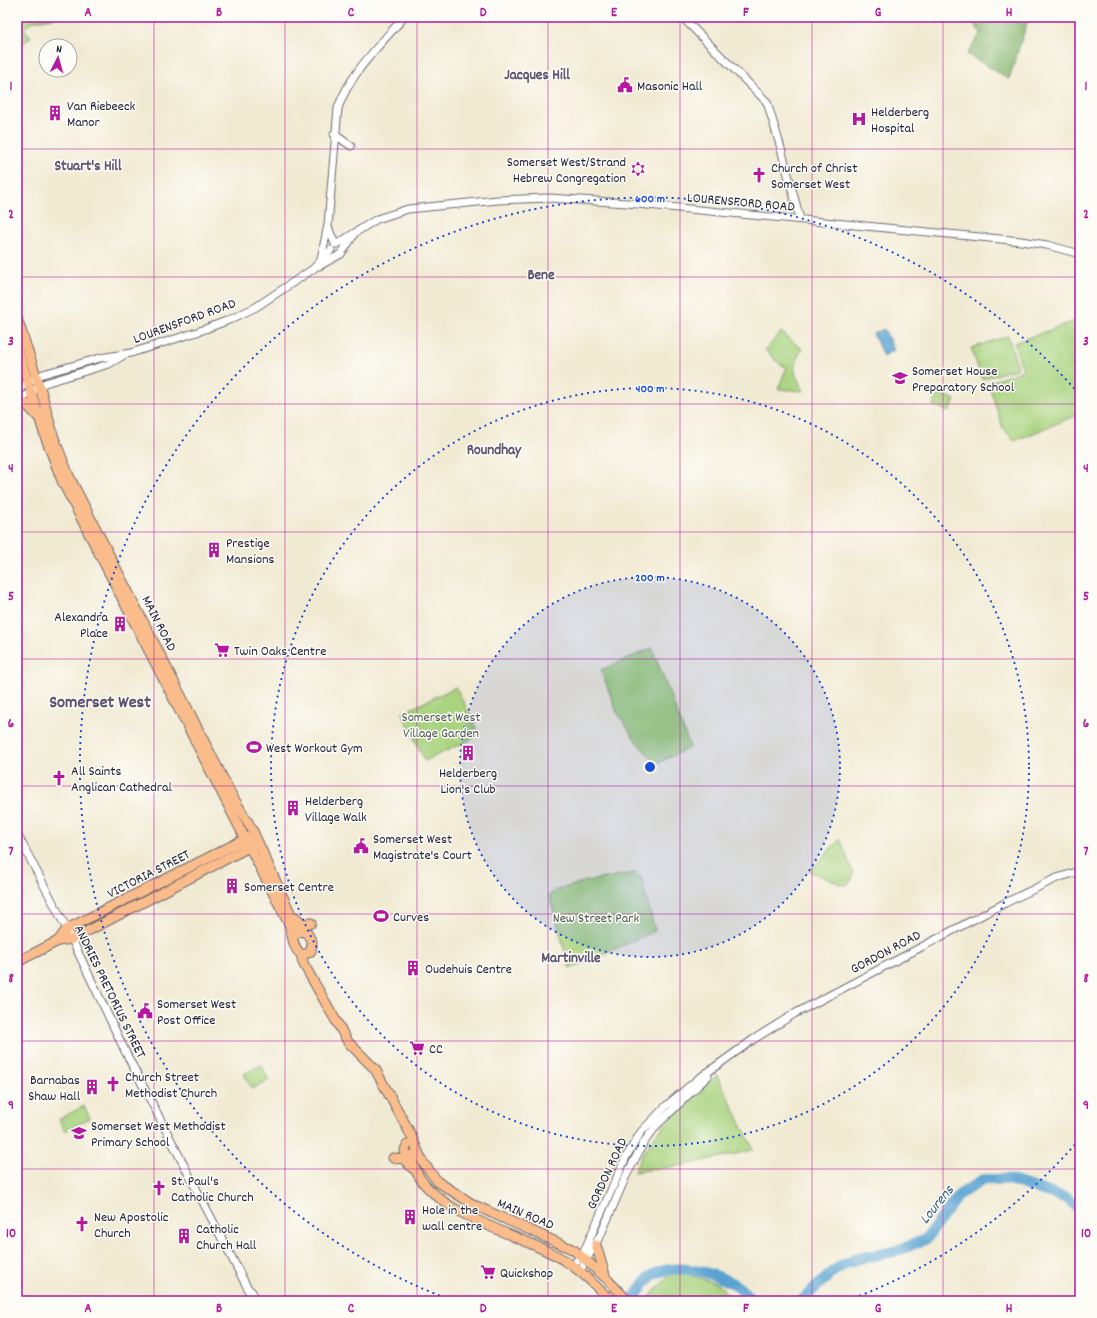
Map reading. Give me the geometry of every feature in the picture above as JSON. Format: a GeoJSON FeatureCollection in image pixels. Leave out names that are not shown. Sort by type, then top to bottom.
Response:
{"type":"FeatureCollection","features":[{"type":"Feature","properties":{"kind":"main road","name":"MAIN ROAD"},"geometry":{"type":"LineString","coordinates":[[17,318],[34,384],[45,436],[62,482],[246,844],[297,933]]}},
{"type":"Feature","properties":{"kind":"main road","name":"MAIN ROAD"},"geometry":{"type":"LineString","coordinates":[[17,347],[34,384],[69,476],[256,839],[290,911],[297,933]]}},
{"type":"Feature","properties":{"kind":"main road"},"geometry":{"type":"LineString","coordinates":[[17,402],[26,404],[41,419]]}},
{"type":"Feature","properties":{"kind":"main road","name":"VICTORIA STREET"},"geometry":{"type":"LineString","coordinates":[[58,941],[67,929],[256,839]]}},
{"type":"Feature","properties":{"kind":"main road","name":"VICTORIA STREET"},"geometry":{"type":"LineString","coordinates":[[17,962],[58,941],[72,939],[246,844]]}},
{"type":"Feature","properties":{"kind":"main road"},"geometry":{"type":"LineString","coordinates":[[290,911],[300,922],[311,923]]}},
{"type":"Feature","properties":{"kind":"main road"},"geometry":{"type":"LineString","coordinates":[[297,933],[308,935],[312,945],[311,951],[306,954],[301,954],[295,947],[297,933]]}},
{"type":"Feature","properties":{"kind":"main road","name":"MAIN ROAD"},"geometry":{"type":"LineString","coordinates":[[311,951],[311,969],[313,979]]}},
{"type":"Feature","properties":{"kind":"main road","name":"MAIN ROAD"},"geometry":{"type":"LineString","coordinates":[[301,954],[303,963],[348,1042],[375,1068],[404,1125],[412,1149],[417,1173],[439,1197],[454,1208],[482,1222],[538,1246],[576,1269],[610,1301]]}},
{"type":"Feature","properties":{"kind":"main road","name":"MAIN ROAD"},"geometry":{"type":"LineString","coordinates":[[412,1149],[438,1182],[459,1197],[487,1211],[566,1245],[584,1257],[627,1299]]}},
{"type":"Feature","properties":{"kind":"main road"},"geometry":{"type":"LineString","coordinates":[[393,1158],[407,1161],[417,1173]]}},
{"type":"Feature","properties":{"kind":"main road"},"geometry":{"type":"LineString","coordinates":[[596,1245],[598,1257],[606,1278]]}},
{"type":"Feature","properties":{"kind":"street"},"geometry":{"type":"LineString","coordinates":[[319,263],[323,256],[328,225],[334,134],[338,108],[345,91],[370,57],[404,17]]}},
{"type":"Feature","properties":{"kind":"street"},"geometry":{"type":"LineString","coordinates":[[682,17],[767,102],[779,140],[800,219]]}},
{"type":"Feature","properties":{"kind":"street"},"geometry":{"type":"LineString","coordinates":[[334,134],[351,146]]}},
{"type":"Feature","properties":{"kind":"street","name":"LOURENSFORD ROAD"},"geometry":{"type":"LineString","coordinates":[[313,269],[333,247],[377,219],[408,209],[517,198],[607,201],[800,219],[1036,243],[1080,254]]}},
{"type":"Feature","properties":{"kind":"street"},"geometry":{"type":"LineString","coordinates":[[328,225],[333,247],[332,254],[336,256],[341,254],[343,249],[341,245],[333,247]]}},
{"type":"Feature","properties":{"kind":"street","name":"LOURENSFORD ROAD"},"geometry":{"type":"LineString","coordinates":[[343,249],[356,233]]}},
{"type":"Feature","properties":{"kind":"street"},"geometry":{"type":"LineString","coordinates":[[326,238],[333,247]]}},
{"type":"Feature","properties":{"kind":"street","name":"LOURENSFORD ROAD"},"geometry":{"type":"LineString","coordinates":[[34,384],[109,364],[117,361],[124,355],[186,336],[229,320],[256,306],[336,256]]}},
{"type":"Feature","properties":{"kind":"street"},"geometry":{"type":"LineString","coordinates":[[17,391],[34,384]]}},
{"type":"Feature","properties":{"kind":"street"},"geometry":{"type":"LineString","coordinates":[[17,402],[34,384]]}},
{"type":"Feature","properties":{"kind":"street","name":"ANDRIES PRETORIUS STREET"},"geometry":{"type":"LineString","coordinates":[[17,834],[67,929],[126,1053],[247,1287],[252,1301]]}},
{"type":"Feature","properties":{"kind":"street","name":"GORDON ROAD"},"geometry":{"type":"LineString","coordinates":[[576,1269],[584,1257],[626,1156],[641,1132],[666,1106],[698,1080],[754,1040],[794,1014],[1005,903],[1047,883],[1080,871]]}},
{"type":"Feature","properties":{"kind":"street","name":"GORDON ROAD"},"geometry":{"type":"LineString","coordinates":[[584,1257],[596,1245],[626,1176],[644,1142],[657,1125],[712,1071]]}},
{"type":"Feature","properties":{"kind":"street","name":"ANDRIES PRETORIUS STREET"},"geometry":{"type":"LineString","coordinates":[[247,1287],[257,1301]]}},
{"type":"Feature","properties":{"kind":"green space"},"geometry":{"type":"Polygon","coordinates":[[[17,17],[61,17],[34,21],[25,27],[17,17]]]}},
{"type":"Feature","properties":{"kind":"green space"},"geometry":{"type":"Polygon","coordinates":[[[968,17],[1029,17],[1009,79],[967,54],[981,33],[968,17]]]}},
{"type":"Feature","properties":{"kind":"green space"},"geometry":{"type":"Polygon","coordinates":[[[17,20],[31,37],[17,48],[17,20]]]}},
{"type":"Feature","properties":{"kind":"green space"},"geometry":{"type":"Polygon","coordinates":[[[1080,319],[1080,414],[1014,441],[1003,428],[988,383],[1023,370],[1014,343],[1080,319]]]}},
{"type":"Feature","properties":{"kind":"green space"},"geometry":{"type":"Polygon","coordinates":[[[781,332],[802,349],[796,361],[795,370],[804,390],[803,391],[778,389],[787,367],[781,365],[765,350],[781,332]]]}},
{"type":"Feature","properties":{"kind":"green space"},"geometry":{"type":"Polygon","coordinates":[[[1008,336],[1018,368],[982,379],[971,348],[1008,336]]]}},
{"type":"Feature","properties":{"kind":"green space"},"geometry":{"type":"Polygon","coordinates":[[[939,392],[955,400],[949,412],[933,405],[939,392]]]}},
{"type":"Feature","properties":{"kind":"green space"},"geometry":{"type":"Polygon","coordinates":[[[652,648],[690,747],[656,764],[637,742],[617,712],[601,670],[652,648]]]}},
{"type":"Feature","properties":{"kind":"green space","name":"Somerset West Village Garden"},"geometry":{"type":"Polygon","coordinates":[[[456,687],[480,735],[425,761],[402,713],[456,687]]]}},
{"type":"Feature","properties":{"kind":"green space"},"geometry":{"type":"Polygon","coordinates":[[[840,839],[853,872],[852,880],[846,885],[809,871],[840,839]]]}},
{"type":"Feature","properties":{"kind":"green space","name":"New Street Park"},"geometry":{"type":"Polygon","coordinates":[[[634,873],[641,877],[655,931],[570,969],[549,895],[554,891],[587,881],[634,873]]]}},
{"type":"Feature","properties":{"kind":"green space"},"geometry":{"type":"Polygon","coordinates":[[[261,1065],[269,1080],[252,1089],[244,1074],[261,1065]]]}},
{"type":"Feature","properties":{"kind":"green space"},"geometry":{"type":"Polygon","coordinates":[[[717,1075],[754,1150],[684,1165],[634,1172],[649,1144],[659,1131],[717,1075]]]}},
{"type":"Feature","properties":{"kind":"green space"},"geometry":{"type":"Polygon","coordinates":[[[84,1106],[90,1118],[65,1131],[59,1119],[84,1106]]]}},
{"type":"Feature","properties":{"kind":"green space"},"geometry":{"type":"Polygon","coordinates":[[[680,1272],[719,1284],[727,1294],[747,1301],[646,1301],[671,1273],[680,1272]]]}},
{"type":"Feature","properties":{"kind":"water"},"geometry":{"type":"Polygon","coordinates":[[[884,329],[894,350],[883,356],[873,334],[884,329]]]}},
{"type":"Feature","properties":{"kind":"waterway","name":"Lourens"},"geometry":{"type":"LineString","coordinates":[[801,1301],[836,1269],[856,1259],[897,1251],[926,1239],[959,1195],[982,1180],[1007,1179],[1066,1198],[1080,1209]]}},
{"type":"Feature","properties":{"kind":"waterway","name":"Lourens"},"geometry":{"type":"LineString","coordinates":[[631,1301],[650,1277],[658,1272],[679,1269],[703,1272],[724,1279],[738,1287],[753,1301]]}},
{"type":"Feature","properties":{"kind":"place","name":"Masonic Hall"},"geometry":{"type":"Point","coordinates":[625,85]}},
{"type":"Feature","properties":{"kind":"place","name":"Van Riebeeck Manor"},"geometry":{"type":"Point","coordinates":[55,113]}},
{"type":"Feature","properties":{"kind":"place","name":"Helderberg Hospital"},"geometry":{"type":"Point","coordinates":[859,119]}},
{"type":"Feature","properties":{"kind":"place","name":"Somerset West/Strand Hebrew Congregation"},"geometry":{"type":"Point","coordinates":[638,169]}},
{"type":"Feature","properties":{"kind":"place","name":"Church of Christ Somerset West"},"geometry":{"type":"Point","coordinates":[759,175]}},
{"type":"Feature","properties":{"kind":"place","name":"Somerset House Preparatory School"},"geometry":{"type":"Point","coordinates":[900,378]}},
{"type":"Feature","properties":{"kind":"place","name":"Prestige Mansions"},"geometry":{"type":"Point","coordinates":[214,550]}},
{"type":"Feature","properties":{"kind":"place","name":"Alexandra Place"},"geometry":{"type":"Point","coordinates":[120,624]}},
{"type":"Feature","properties":{"kind":"place","name":"Twin Oaks Centre"},"geometry":{"type":"Point","coordinates":[222,650]}},
{"type":"Feature","properties":{"kind":"place","name":"West Workout Gym"},"geometry":{"type":"Point","coordinates":[254,747]}},
{"type":"Feature","properties":{"kind":"place","name":"Helderberg Lion's Club"},"geometry":{"type":"Point","coordinates":[468,753]}},
{"type":"Feature","properties":{"kind":"place","name":"All Saints Anglican Cathedral"},"geometry":{"type":"Point","coordinates":[59,778]}},
{"type":"Feature","properties":{"kind":"place","name":"Helderberg Village Walk"},"geometry":{"type":"Point","coordinates":[293,808]}},
{"type":"Feature","properties":{"kind":"place","name":"Somerset West Magistrate's Court"},"geometry":{"type":"Point","coordinates":[361,846]}},
{"type":"Feature","properties":{"kind":"place","name":"Somerset Centre"},"geometry":{"type":"Point","coordinates":[232,886]}},
{"type":"Feature","properties":{"kind":"place","name":"Curves"},"geometry":{"type":"Point","coordinates":[381,916]}},
{"type":"Feature","properties":{"kind":"place","name":"Oudehuis Centre"},"geometry":{"type":"Point","coordinates":[413,968]}},
{"type":"Feature","properties":{"kind":"place","name":"Somerset West Post Office"},"geometry":{"type":"Point","coordinates":[145,1011]}},
{"type":"Feature","properties":{"kind":"place","name":"CC"},"geometry":{"type":"Point","coordinates":[417,1048]}},
{"type":"Feature","properties":{"kind":"place","name":"Church Street Methodist Church"},"geometry":{"type":"Point","coordinates":[113,1084]}},
{"type":"Feature","properties":{"kind":"place","name":"Barnabas Shaw Hall"},"geometry":{"type":"Point","coordinates":[92,1087]}},
{"type":"Feature","properties":{"kind":"place","name":"Somerset West Methodist Primary School"},"geometry":{"type":"Point","coordinates":[79,1133]}},
{"type":"Feature","properties":{"kind":"place","name":"St. Paul's Catholic Church"},"geometry":{"type":"Point","coordinates":[159,1188]}},
{"type":"Feature","properties":{"kind":"place","name":"Hole in the wall centre"},"geometry":{"type":"Point","coordinates":[410,1217]}},
{"type":"Feature","properties":{"kind":"place","name":"New Apostolic Church"},"geometry":{"type":"Point","coordinates":[82,1224]}},
{"type":"Feature","properties":{"kind":"place","name":"Catholic Church Hall"},"geometry":{"type":"Point","coordinates":[184,1236]}},
{"type":"Feature","properties":{"kind":"place","name":"Quickshop"},"geometry":{"type":"Point","coordinates":[488,1272]}},
{"type":"Feature","properties":{"kind":"district","name":"Jacques Hill"},"geometry":{"type":"Point","coordinates":[537,74]}},
{"type":"Feature","properties":{"kind":"district","name":"Stuart's Hill"},"geometry":{"type":"Point","coordinates":[88,165]}},
{"type":"Feature","properties":{"kind":"district","name":"Bene"},"geometry":{"type":"Point","coordinates":[541,274]}},
{"type":"Feature","properties":{"kind":"district","name":"Roundhay"},"geometry":{"type":"Point","coordinates":[494,449]}},
{"type":"Feature","properties":{"kind":"district","name":"Somerset West"},"geometry":{"type":"Point","coordinates":[100,701]}},
{"type":"Feature","properties":{"kind":"district","name":"Martinville"},"geometry":{"type":"Point","coordinates":[571,957]}}]}
